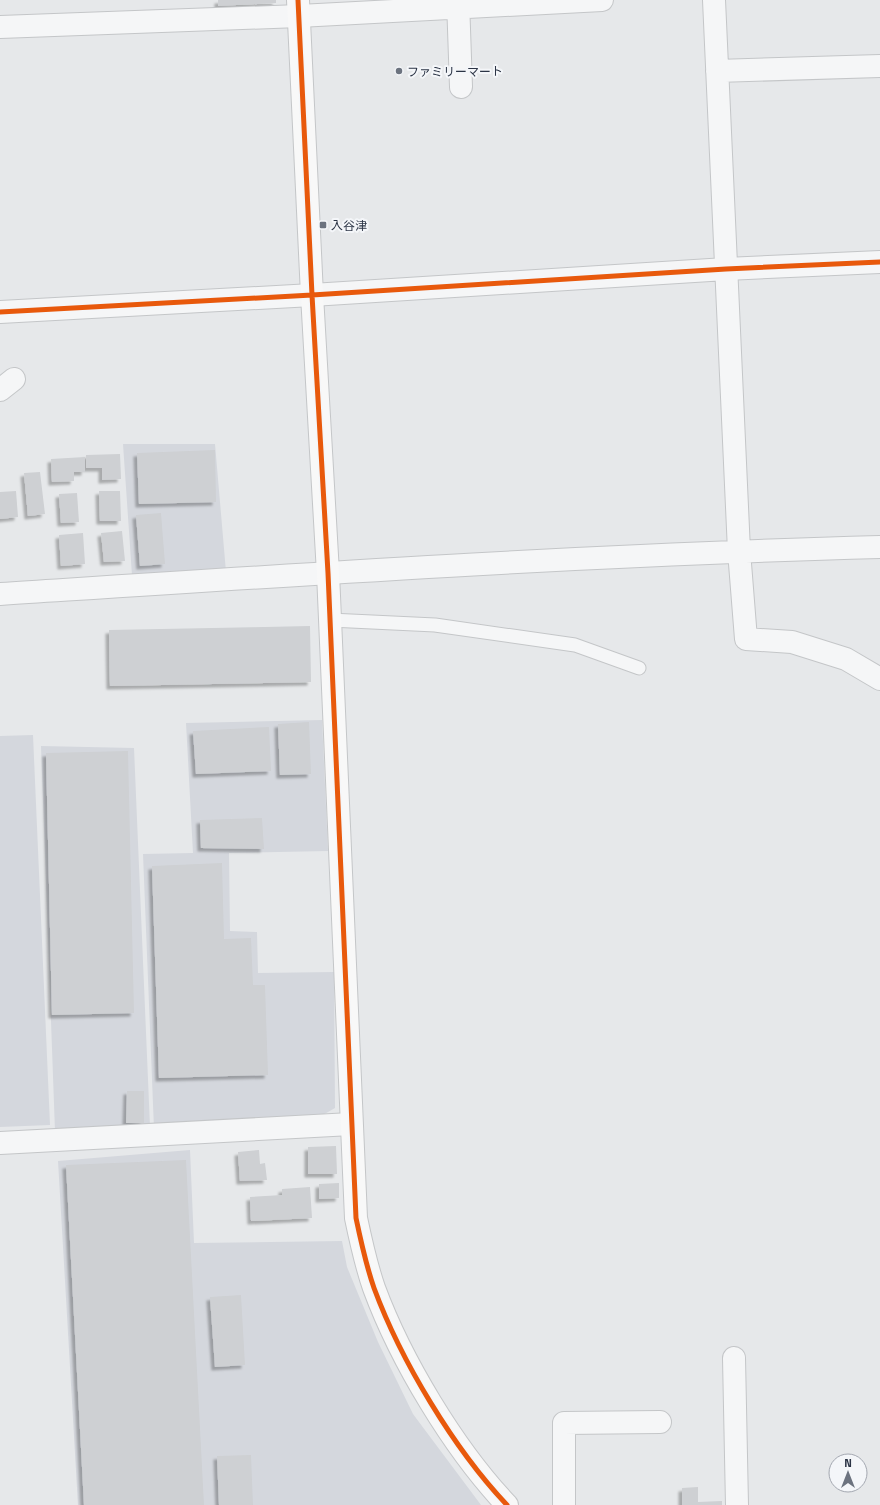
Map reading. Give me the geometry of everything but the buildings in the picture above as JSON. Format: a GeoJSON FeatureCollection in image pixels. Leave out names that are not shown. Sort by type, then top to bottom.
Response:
{"type":"FeatureCollection","features":[{"type":"Feature","properties":{"kind":"street"},"geometry":{"type":"LineString","coordinates":[[0,27],[298,8],[602,0]]}},
{"type":"Feature","properties":{"kind":"street"},"geometry":{"type":"LineString","coordinates":[[714,0],[739,551],[746,639],[792,642],[846,659],[880,679]]}},
{"type":"Feature","properties":{"kind":"street"},"geometry":{"type":"LineString","coordinates":[[458,4],[461,87]]}},
{"type":"Feature","properties":{"kind":"street"},"geometry":{"type":"LineString","coordinates":[[298,8],[312,295],[328,573],[356,1218],[364,1256],[375,1289],[396,1337],[422,1388],[458,1442],[507,1505]]}},
{"type":"Feature","properties":{"kind":"street"},"geometry":{"type":"LineString","coordinates":[[717,71],[880,66]]}},
{"type":"Feature","properties":{"kind":"street"},"geometry":{"type":"LineString","coordinates":[[0,312],[312,295],[726,269],[880,262]]}},
{"type":"Feature","properties":{"kind":"street"},"geometry":{"type":"LineString","coordinates":[[0,594],[328,573],[739,551],[880,547]]}},
{"type":"Feature","properties":{"kind":"street"},"geometry":{"type":"LineString","coordinates":[[0,1143],[351,1124]]}},
{"type":"Feature","properties":{"kind":"street"},"geometry":{"type":"LineString","coordinates":[[734,1358],[737,1505]]}},
{"type":"Feature","properties":{"kind":"street"},"geometry":{"type":"LineString","coordinates":[[564,1505],[564,1423],[660,1422]]}},
{"type":"Feature","properties":{"kind":"lane"},"geometry":{"type":"LineString","coordinates":[[330,620],[435,625],[575,645],[639,668]]}},
{"type":"Feature","properties":{"kind":"shaded area"},"geometry":{"type":"Polygon","coordinates":[[[123,444],[215,444],[226,572],[132,575],[123,444]]]}},
{"type":"Feature","properties":{"kind":"shaded area"},"geometry":{"type":"Polygon","coordinates":[[[322,720],[328,851],[229,853],[230,931],[257,932],[258,973],[334,972],[335,1108],[314,1120],[154,1129],[143,854],[193,853],[186,723],[322,720]]]}},
{"type":"Feature","properties":{"kind":"shaded area"},"geometry":{"type":"Polygon","coordinates":[[[33,735],[50,1125],[0,1127],[0,736],[33,735]]]}},
{"type":"Feature","properties":{"kind":"shaded area"},"geometry":{"type":"Polygon","coordinates":[[[41,746],[134,748],[150,1127],[55,1131],[41,746]]]}},
{"type":"Feature","properties":{"kind":"shaded area"},"geometry":{"type":"Polygon","coordinates":[[[190,1150],[194,1243],[342,1241],[347,1267],[378,1342],[413,1414],[481,1505],[78,1505],[58,1161],[190,1150]]]}},
{"type":"Feature","properties":{"kind":"cycle path"},"geometry":{"type":"LineString","coordinates":[[298,0],[312,295],[328,573],[356,1218],[366,1262],[374,1288],[385,1316],[414,1374],[431,1403],[468,1458],[487,1483],[507,1505]]}},
{"type":"Feature","properties":{"kind":"cycle path"},"geometry":{"type":"LineString","coordinates":[[0,312],[312,295],[726,269],[880,262]]}},
{"type":"Feature","properties":{"kind":"place","name":"ファミリーマート"},"geometry":{"type":"Point","coordinates":[399,71]}},
{"type":"Feature","properties":{"kind":"place","name":"入谷津"},"geometry":{"type":"Point","coordinates":[323,225]}}]}
